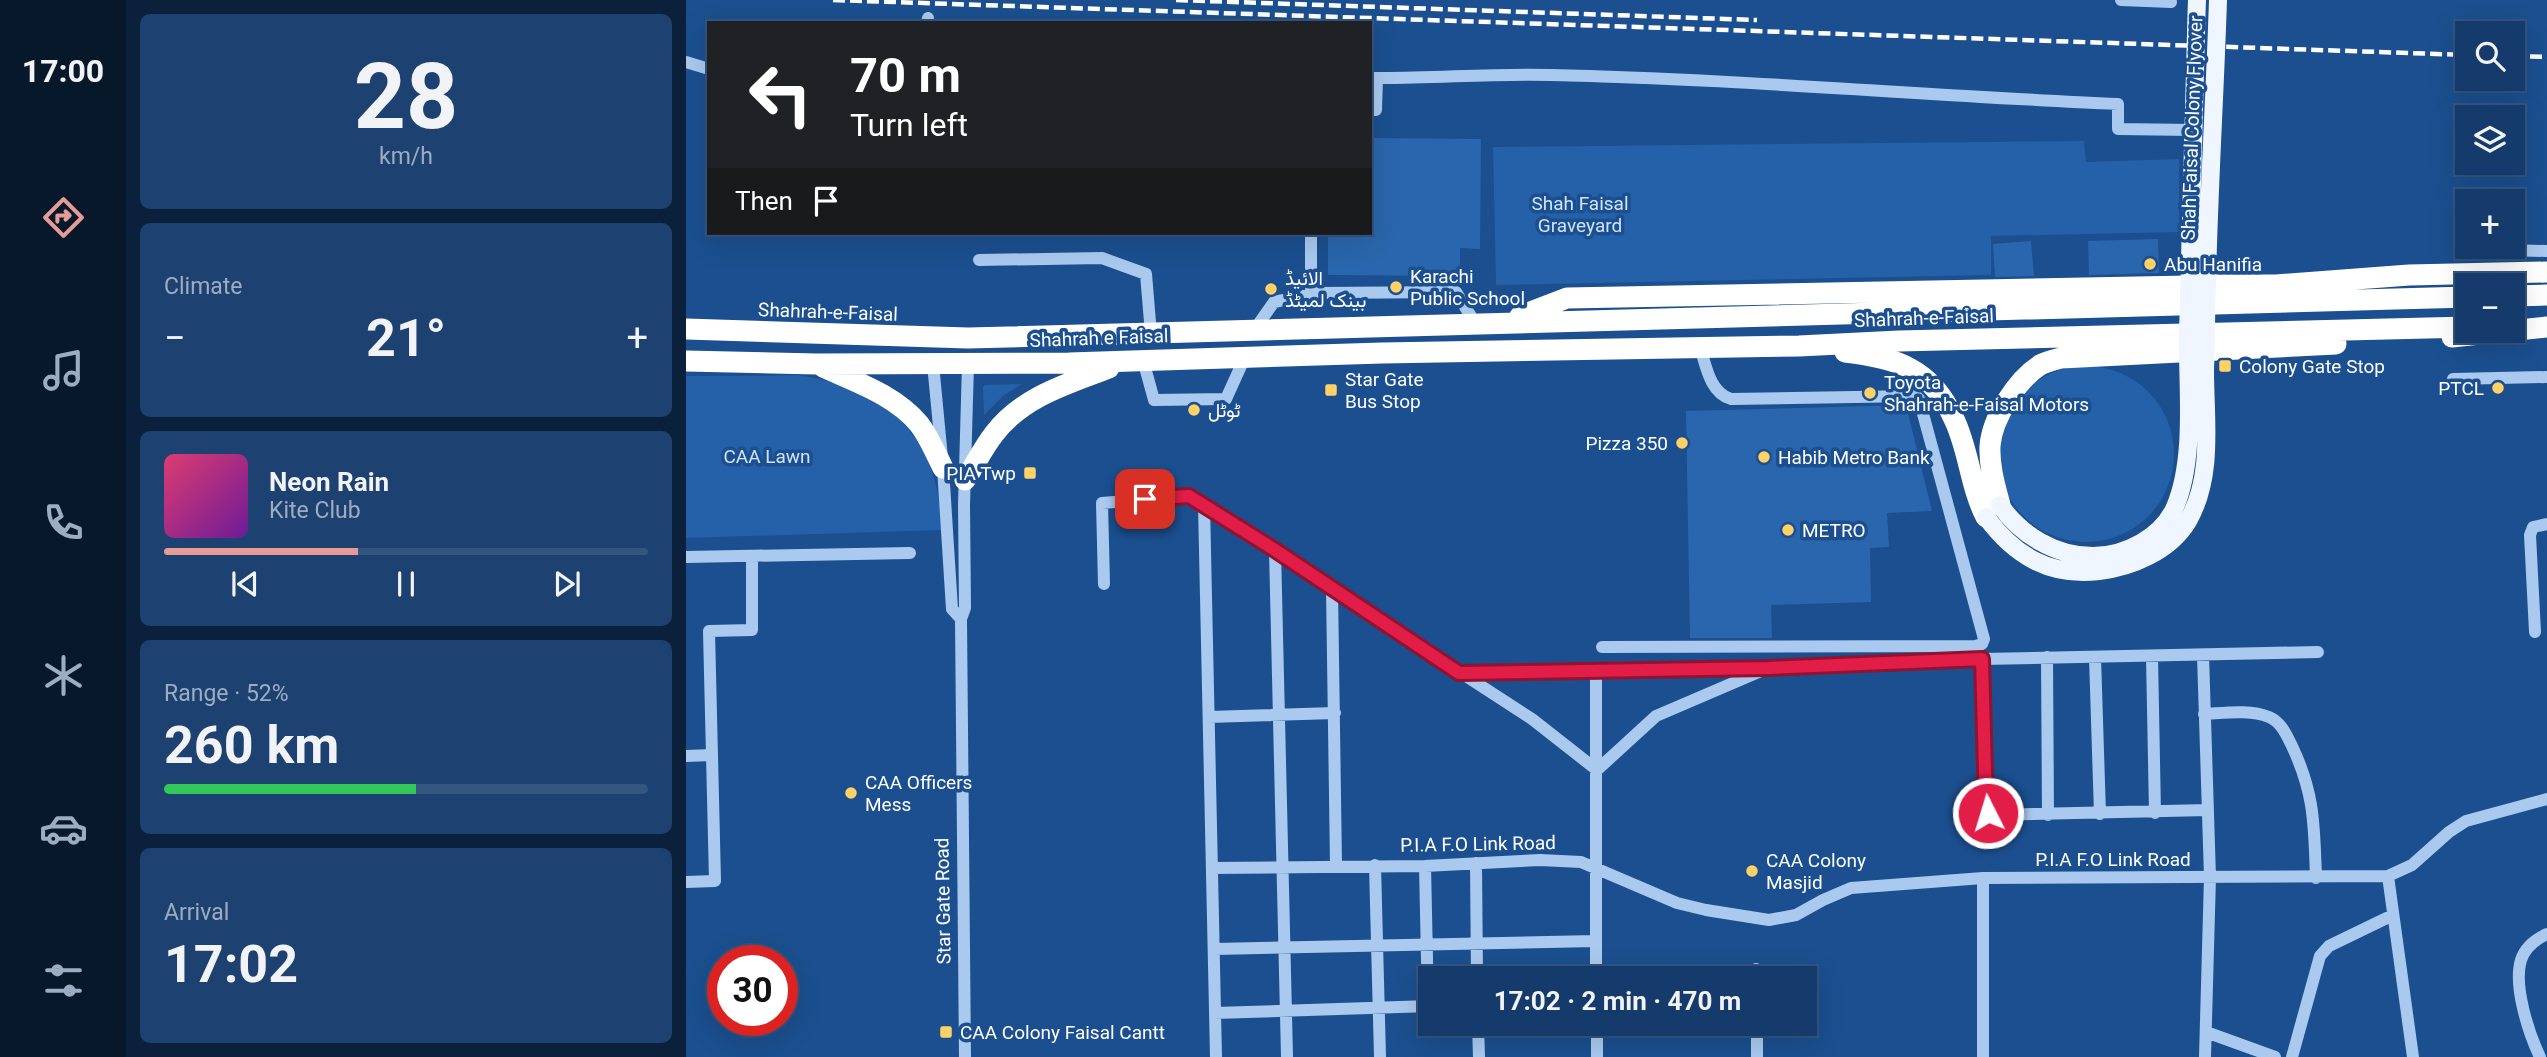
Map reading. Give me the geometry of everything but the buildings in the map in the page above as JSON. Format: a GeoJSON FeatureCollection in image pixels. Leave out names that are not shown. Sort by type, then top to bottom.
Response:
{"type":"FeatureCollection","features":[{"type":"Feature","properties":{"kind":"highway"},"geometry":{"type":"LineString","coordinates":[[1505,322],[1567,298],[2276,285],[2409,275],[2547,272]]}},
{"type":"Feature","properties":{"kind":"highway"},"geometry":{"type":"LineString","coordinates":[[2525,296],[2547,295]]}},
{"type":"Feature","properties":{"kind":"highway","name":"Shahrah-e-Faisal"},"geometry":{"type":"LineString","coordinates":[[1505,322],[2455,297]]}},
{"type":"Feature","properties":{"kind":"highway","name":"Shahrah e Faisal"},"geometry":{"type":"LineString","coordinates":[[968,338],[1505,322]]}},
{"type":"Feature","properties":{"kind":"highway"},"geometry":{"type":"LineString","coordinates":[[2525,326],[2547,326]]}},
{"type":"Feature","properties":{"kind":"highway"},"geometry":{"type":"LineString","coordinates":[[1993,511],[1990,444],[1995,424],[2007,400],[2028,376],[2041,365],[2061,358],[2396,341],[2487,335],[2547,326]]}},
{"type":"Feature","properties":{"kind":"highway","name":"Shahrah-e-Faisal"},"geometry":{"type":"LineString","coordinates":[[1382,353],[1799,346],[1899,341],[2455,327]]}},
{"type":"Feature","properties":{"kind":"highway","name":"Shahrah-e-Faisal"},"geometry":{"type":"LineString","coordinates":[[686,329],[968,338]]}},
{"type":"Feature","properties":{"kind":"highway"},"geometry":{"type":"LineString","coordinates":[[1799,346],[1892,360],[1913,368],[1928,381],[1954,419],[1976,498],[1993,511]]}},
{"type":"Feature","properties":{"kind":"highway","name":"Shahrah e Faisal"},"geometry":{"type":"LineString","coordinates":[[817,365],[968,364],[1382,353]]}},
{"type":"Feature","properties":{"kind":"highway"},"geometry":{"type":"LineString","coordinates":[[965,480],[993,435],[1014,412],[1035,398],[1135,360]]}},
{"type":"Feature","properties":{"kind":"highway"},"geometry":{"type":"LineString","coordinates":[[686,361],[817,365],[876,391],[904,410],[918,424],[943,468]]}},
{"type":"Feature","properties":{"kind":"main road","name":"Shah Faisal Colony Flyover"},"geometry":{"type":"LineString","coordinates":[[2197,0],[2193,130],[2198,286]]}},
{"type":"Feature","properties":{"kind":"main road","name":"Shah Faisal Colony Flyover"},"geometry":{"type":"LineString","coordinates":[[1993,511],[2008,516],[2033,538],[2070,555],[2096,556],[2124,550],[2148,539],[2164,524],[2174,509],[2187,469],[2218,0]]}},
{"type":"Feature","properties":{"kind":"street"},"geometry":{"type":"LineString","coordinates":[[2121,0],[2171,2]]}},
{"type":"Feature","properties":{"kind":"street"},"geometry":{"type":"LineString","coordinates":[[686,62],[707,68]]}},
{"type":"Feature","properties":{"kind":"street"},"geometry":{"type":"LineString","coordinates":[[1372,110],[1376,110],[1373,78],[1547,75],[1701,80],[1976,98],[2118,104],[2118,129],[2193,130]]}},
{"type":"Feature","properties":{"kind":"street"},"geometry":{"type":"LineString","coordinates":[[1311,235],[1311,295]]}},
{"type":"Feature","properties":{"kind":"street"},"geometry":{"type":"LineString","coordinates":[[2525,250],[2547,251]]}},
{"type":"Feature","properties":{"kind":"street"},"geometry":{"type":"LineString","coordinates":[[979,260],[1102,258],[1146,274],[1151,334]]}},
{"type":"Feature","properties":{"kind":"street"},"geometry":{"type":"LineString","coordinates":[[1255,329],[1274,302],[1318,293],[1456,292],[1475,323]]}},
{"type":"Feature","properties":{"kind":"street"},"geometry":{"type":"LineString","coordinates":[[1602,647],[1982,645],[1983,639],[1919,399],[1911,394],[1731,399],[1718,391],[1708,373],[1700,347]]}},
{"type":"Feature","properties":{"kind":"street"},"geometry":{"type":"LineString","coordinates":[[1135,360],[1154,400],[1226,399],[1245,357]]}},
{"type":"Feature","properties":{"kind":"street","name":"Star Gate Road"},"geometry":{"type":"LineString","coordinates":[[933,364],[952,609],[961,619]]}},
{"type":"Feature","properties":{"kind":"street","name":"Star Gate Road"},"geometry":{"type":"LineString","coordinates":[[965,1057],[961,619],[965,608],[968,364]]}},
{"type":"Feature","properties":{"kind":"street"},"geometry":{"type":"LineString","coordinates":[[2453,379],[2547,377]]}},
{"type":"Feature","properties":{"kind":"street"},"geometry":{"type":"LineString","coordinates":[[1104,584],[1102,503],[1189,496],[1532,719],[1597,770]]}},
{"type":"Feature","properties":{"kind":"street"},"geometry":{"type":"LineString","coordinates":[[1204,505],[1216,1057]]}},
{"type":"Feature","properties":{"kind":"street"},"geometry":{"type":"LineString","coordinates":[[2535,632],[2530,536],[2533,527],[2547,524]]}},
{"type":"Feature","properties":{"kind":"street"},"geometry":{"type":"LineString","coordinates":[[1275,550],[1287,1057]]}},
{"type":"Feature","properties":{"kind":"street"},"geometry":{"type":"LineString","coordinates":[[686,557],[910,553]]}},
{"type":"Feature","properties":{"kind":"street"},"geometry":{"type":"LineString","coordinates":[[686,882],[715,881],[709,631],[752,630],[752,556]]}},
{"type":"Feature","properties":{"kind":"street"},"geometry":{"type":"LineString","coordinates":[[1332,588],[1336,865]]}},
{"type":"Feature","properties":{"kind":"street"},"geometry":{"type":"LineString","coordinates":[[1459,673],[1768,668],[2047,657],[2318,652]]}},
{"type":"Feature","properties":{"kind":"street"},"geometry":{"type":"LineString","coordinates":[[2203,654],[2210,877],[2205,1057]]}},
{"type":"Feature","properties":{"kind":"street"},"geometry":{"type":"LineString","coordinates":[[2152,656],[2155,813]]}},
{"type":"Feature","properties":{"kind":"street"},"geometry":{"type":"LineString","coordinates":[[2047,657],[2048,815]]}},
{"type":"Feature","properties":{"kind":"street"},"geometry":{"type":"LineString","coordinates":[[2095,657],[2100,814]]}},
{"type":"Feature","properties":{"kind":"street"},"geometry":{"type":"LineString","coordinates":[[1982,659],[1986,809],[1990,815],[2208,810]]}},
{"type":"Feature","properties":{"kind":"street"},"geometry":{"type":"LineString","coordinates":[[1597,770],[1656,716],[1768,668]]}},
{"type":"Feature","properties":{"kind":"street"},"geometry":{"type":"LineString","coordinates":[[1596,670],[1596,966]]}},
{"type":"Feature","properties":{"kind":"street"},"geometry":{"type":"LineString","coordinates":[[1209,717],[1335,713]]}},
{"type":"Feature","properties":{"kind":"street"},"geometry":{"type":"LineString","coordinates":[[2204,714],[2266,715],[2284,730],[2310,790],[2316,878]]}},
{"type":"Feature","properties":{"kind":"street"},"geometry":{"type":"LineString","coordinates":[[686,756],[712,755]]}},
{"type":"Feature","properties":{"kind":"street","name":"P.I.A F.O Link Road"},"geometry":{"type":"LineString","coordinates":[[1212,868],[1425,866],[1539,860],[1581,862],[1677,903],[1769,920],[1796,915],[1851,888],[1983,878],[2388,876],[2412,865],[2449,832],[2466,821],[2547,799]]}},
{"type":"Feature","properties":{"kind":"street"},"geometry":{"type":"LineString","coordinates":[[1476,863],[1478,966]]}},
{"type":"Feature","properties":{"kind":"street"},"geometry":{"type":"LineString","coordinates":[[1375,865],[1380,1057]]}},
{"type":"Feature","properties":{"kind":"street"},"geometry":{"type":"LineString","coordinates":[[1425,866],[1427,966]]}},
{"type":"Feature","properties":{"kind":"street"},"geometry":{"type":"LineString","coordinates":[[2388,876],[2413,1057]]}},
{"type":"Feature","properties":{"kind":"street"},"geometry":{"type":"LineString","coordinates":[[1983,878],[1983,1057]]}},
{"type":"Feature","properties":{"kind":"street"},"geometry":{"type":"LineString","coordinates":[[2292,1057],[2320,956],[2329,947],[2393,915]]}},
{"type":"Feature","properties":{"kind":"street"},"geometry":{"type":"LineString","coordinates":[[2540,1057],[2532,1040],[2519,974],[2521,959],[2528,946],[2547,933]]}},
{"type":"Feature","properties":{"kind":"street"},"geometry":{"type":"LineString","coordinates":[[1214,949],[1595,941]]}},
{"type":"Feature","properties":{"kind":"street"},"geometry":{"type":"LineString","coordinates":[[1215,1013],[1418,1006]]}},
{"type":"Feature","properties":{"kind":"street"},"geometry":{"type":"LineString","coordinates":[[2206,1032],[2275,1057]]}},
{"type":"Feature","properties":{"kind":"street"},"geometry":{"type":"LineString","coordinates":[[1478,1036],[1479,1057]]}},
{"type":"Feature","properties":{"kind":"street"},"geometry":{"type":"LineString","coordinates":[[1597,1036],[1597,1057]]}},
{"type":"Feature","properties":{"kind":"street"},"geometry":{"type":"LineString","coordinates":[[1757,1036],[1757,1057]]}},
{"type":"Feature","properties":{"kind":"green space","name":"Shah Faisal Graveyard"},"geometry":{"type":"Polygon","coordinates":[[[2084,141],[2086,162],[2179,159],[2179,232],[1991,236],[1991,275],[1496,285],[1493,147],[2084,141]]]}},
{"type":"Feature","properties":{"kind":"green space"},"geometry":{"type":"Polygon","coordinates":[[[2086,366],[2120,372],[2149,391],[2168,420],[2174,454],[2168,488],[2149,517],[2120,536],[2086,542],[2052,536],[2023,517],[2004,488],[1998,454],[2004,420],[2023,391],[2052,372],[2086,366]]]}},
{"type":"Feature","properties":{"kind":"green space","name":"CAA Lawn"},"geometry":{"type":"Polygon","coordinates":[[[686,376],[804,376],[866,395],[907,427],[921,448],[932,472],[939,499],[942,530],[686,538],[686,376]]]}},
{"type":"Feature","properties":{"kind":"green space"},"geometry":{"type":"Polygon","coordinates":[[[1022,384],[1003,396],[984,415],[985,385],[1022,384]]]}},
{"type":"Feature","properties":{"kind":"railway"},"geometry":{"type":"LineString","coordinates":[[833,0],[2455,55]]}},
{"type":"Feature","properties":{"kind":"railway"},"geometry":{"type":"LineString","coordinates":[[1176,0],[1757,20]]}},
{"type":"Feature","properties":{"kind":"railway"},"geometry":{"type":"LineString","coordinates":[[2525,56],[2547,57]]}},
{"type":"Feature","properties":{"kind":"place","name":"Abu Hanifia"},"geometry":{"type":"Point","coordinates":[2150,264]}},
{"type":"Feature","properties":{"kind":"place","name":"Karachi Public School"},"geometry":{"type":"Point","coordinates":[1396,287]}},
{"type":"Feature","properties":{"kind":"place","name":"الائیڈ بینک لمیٹڈ"},"geometry":{"type":"Point","coordinates":[1271,289]}},
{"type":"Feature","properties":{"kind":"place","name":"Colony Gate Stop"},"geometry":{"type":"Point","coordinates":[2225,366]}},
{"type":"Feature","properties":{"kind":"place","name":"PTCL"},"geometry":{"type":"Point","coordinates":[2498,388]}},
{"type":"Feature","properties":{"kind":"place","name":"Star Gate Bus Stop"},"geometry":{"type":"Point","coordinates":[1331,390]}},
{"type":"Feature","properties":{"kind":"place","name":"Toyota Shahrah-e-Faisal Motors"},"geometry":{"type":"Point","coordinates":[1870,393]}},
{"type":"Feature","properties":{"kind":"place","name":"ٹوٹل"},"geometry":{"type":"Point","coordinates":[1194,410]}},
{"type":"Feature","properties":{"kind":"place","name":"Pizza 350"},"geometry":{"type":"Point","coordinates":[1682,443]}},
{"type":"Feature","properties":{"kind":"place","name":"Habib Metro Bank"},"geometry":{"type":"Point","coordinates":[1764,457]}},
{"type":"Feature","properties":{"kind":"place","name":"PIA Twp"},"geometry":{"type":"Point","coordinates":[1030,473]}},
{"type":"Feature","properties":{"kind":"place","name":"METRO"},"geometry":{"type":"Point","coordinates":[1788,530]}},
{"type":"Feature","properties":{"kind":"place","name":"CAA Officers Mess"},"geometry":{"type":"Point","coordinates":[851,793]}},
{"type":"Feature","properties":{"kind":"place","name":"CAA Colony Masjid"},"geometry":{"type":"Point","coordinates":[1752,871]}},
{"type":"Feature","properties":{"kind":"place","name":"CAA Colony Faisal Cantt"},"geometry":{"type":"Point","coordinates":[946,1032]}},
{"type":"Feature","properties":{"kind":"route"},"geometry":{"type":"LineString","coordinates":[[1145,499],[1189,496],[1459,673],[1768,668],[1982,659],[1988,813]]}}]}
